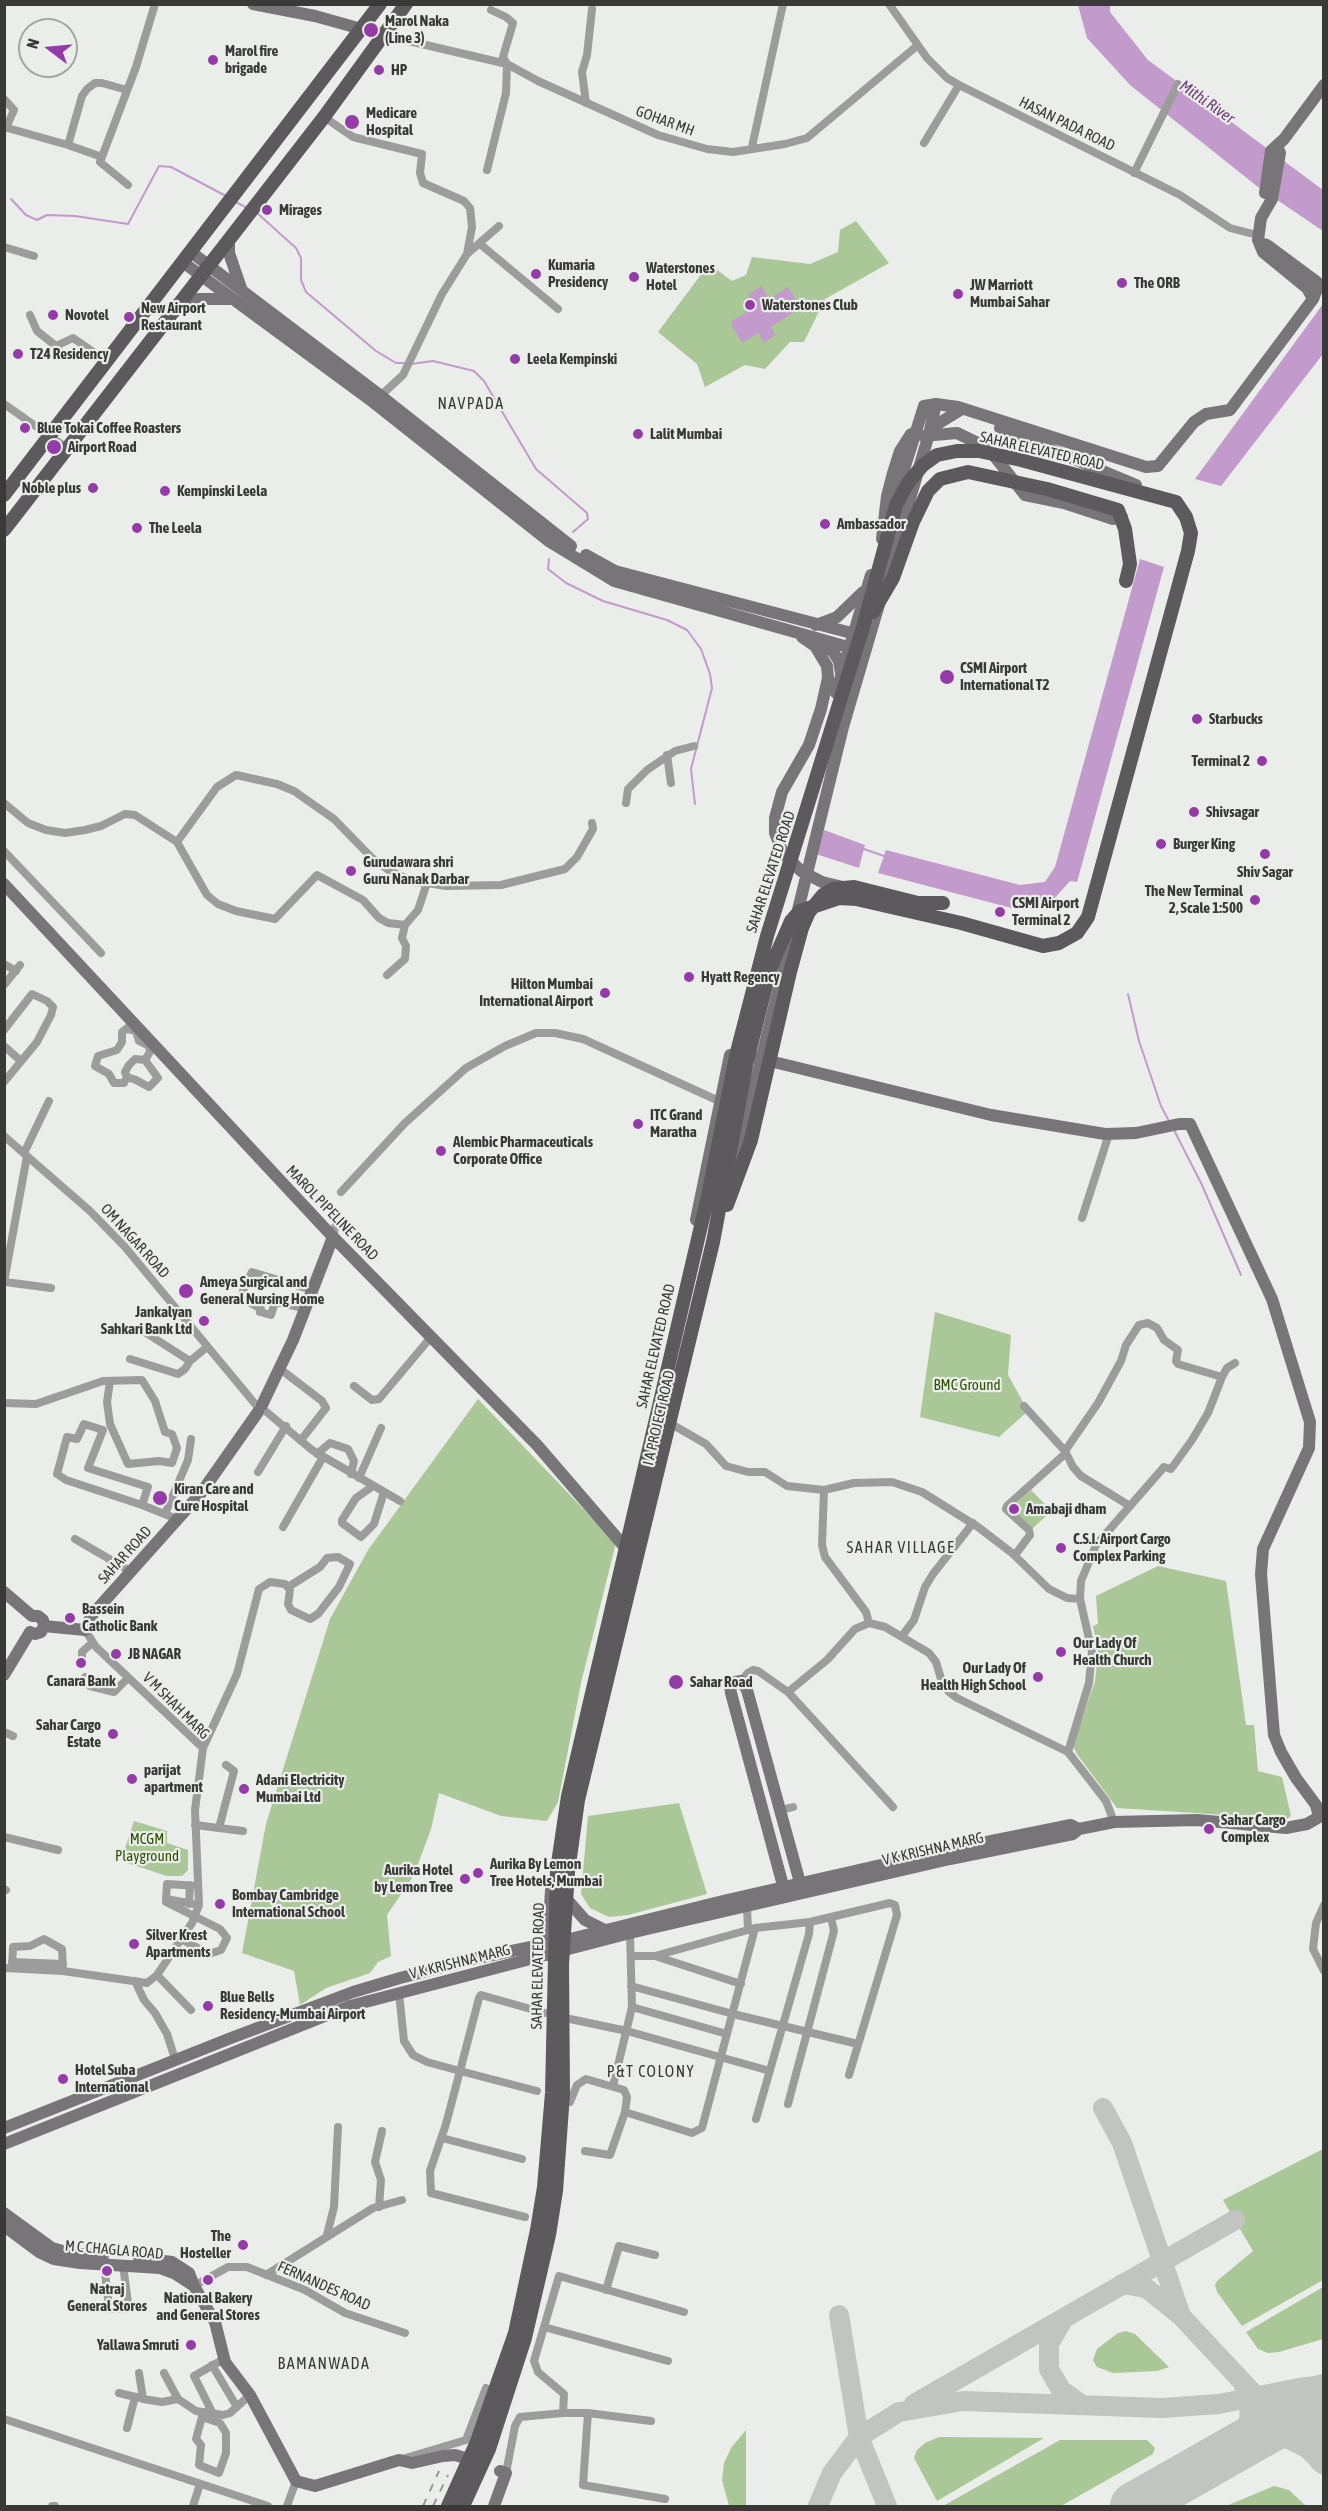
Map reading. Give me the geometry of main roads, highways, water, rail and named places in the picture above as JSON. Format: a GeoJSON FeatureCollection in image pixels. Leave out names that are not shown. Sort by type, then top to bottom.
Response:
{"type":"FeatureCollection","features":[{"type":"Feature","properties":{"kind":"main road"},"geometry":{"type":"LineString","coordinates":[[253,4],[315,16],[383,34]]}},
{"type":"Feature","properties":{"kind":"main road"},"geometry":{"type":"LineString","coordinates":[[4,495],[188,258],[380,4]]}},
{"type":"Feature","properties":{"kind":"main road"},"geometry":{"type":"LineString","coordinates":[[4,530],[324,117],[406,4]]}},
{"type":"Feature","properties":{"kind":"main road"},"geometry":{"type":"LineString","coordinates":[[323,78],[340,92]]}},
{"type":"Feature","properties":{"kind":"main road"},"geometry":{"type":"LineString","coordinates":[[930,405],[962,409],[1146,467],[1158,466],[1194,422],[1206,414],[1220,414],[1230,410],[1313,300],[1317,289],[1317,282],[1258,239],[1276,150],[1323,85]]}},
{"type":"Feature","properties":{"kind":"main road"},"geometry":{"type":"LineString","coordinates":[[229,239],[237,294]]}},
{"type":"Feature","properties":{"kind":"main road"},"geometry":{"type":"LineString","coordinates":[[188,258],[556,536],[615,571],[816,625],[862,633]]}},
{"type":"Feature","properties":{"kind":"main road"},"geometry":{"type":"LineString","coordinates":[[180,303],[237,294]]}},
{"type":"Feature","properties":{"kind":"main road"},"geometry":{"type":"LineString","coordinates":[[377,399],[550,542],[614,581],[865,651]]}},
{"type":"Feature","properties":{"kind":"main road"},"geometry":{"type":"LineString","coordinates":[[862,633],[930,431],[930,405]]}},
{"type":"Feature","properties":{"kind":"main road"},"geometry":{"type":"LineString","coordinates":[[862,633],[867,587],[914,440],[930,405]]}},
{"type":"Feature","properties":{"kind":"main road"},"geometry":{"type":"LineString","coordinates":[[914,440],[962,409]]}},
{"type":"Feature","properties":{"kind":"main road"},"geometry":{"type":"LineString","coordinates":[[882,539],[887,495],[900,451],[915,428],[944,413],[986,422],[1127,483],[1151,489],[1176,502]]}},
{"type":"Feature","properties":{"kind":"main road"},"geometry":{"type":"LineString","coordinates":[[930,431],[957,433],[988,448],[1025,495],[1064,503],[1123,523]]}},
{"type":"Feature","properties":{"kind":"main road","name":"SAHAR ELEVATED ROAD"},"geometry":{"type":"LineString","coordinates":[[448,2506],[476,2444],[515,2333],[537,2230],[544,2187],[552,2093],[557,1870],[568,1796],[708,1196],[737,1052],[767,936],[862,633],[896,505],[908,483],[923,465],[938,455],[957,451],[979,451],[1021,460],[1176,502],[1186,517],[1191,533],[1188,551],[1088,917],[1077,933],[1069,939],[1043,946],[961,923],[856,899],[839,898],[800,911],[791,921],[770,969],[747,1061],[713,1242],[578,1800],[568,1872],[562,1964],[563,2094],[556,2191],[549,2235],[525,2338],[489,2449],[463,2506]]}},
{"type":"Feature","properties":{"kind":"main road"},"geometry":{"type":"LineString","coordinates":[[547,1949],[558,1820],[567,1771],[676,1337],[719,1101],[772,898],[796,843],[849,647],[862,633],[893,578],[913,522],[928,491],[940,478],[968,472],[1047,489],[1118,510],[1123,523],[1130,564],[1126,581]]}},
{"type":"Feature","properties":{"kind":"main road"},"geometry":{"type":"LineString","coordinates":[[816,625],[837,617],[867,587]]}},
{"type":"Feature","properties":{"kind":"main road"},"geometry":{"type":"LineString","coordinates":[[792,632],[815,646],[827,666],[828,678],[821,710],[809,746],[782,792],[775,818],[778,843],[783,853],[791,863],[822,882],[939,910],[961,923]]}},
{"type":"Feature","properties":{"kind":"main road","name":"I A PROJECT ROAD"},"geometry":{"type":"LineString","coordinates":[[570,1944],[573,1852],[582,1801],[760,1059],[843,727],[865,651],[862,633]]}},
{"type":"Feature","properties":{"kind":"main road"},"geometry":{"type":"LineString","coordinates":[[820,640],[839,661],[841,674]]}},
{"type":"Feature","properties":{"kind":"main road","name":"MAROL PIPELINE ROAD"},"geometry":{"type":"LineString","coordinates":[[4,884],[131,1026],[151,1054],[537,1445],[623,1545],[642,1556]]}},
{"type":"Feature","properties":{"kind":"main road"},"geometry":{"type":"LineString","coordinates":[[713,1242],[751,1140],[790,972],[802,928],[809,912],[823,895],[833,889],[854,887],[918,903],[943,903]]}},
{"type":"Feature","properties":{"kind":"main road"},"geometry":{"type":"LineString","coordinates":[[731,1051],[991,1115],[1109,1134],[1136,1133],[1179,1124],[1190,1124],[1272,1299],[1310,1422],[1308,1448],[1263,1549],[1261,1574],[1274,1735],[1296,1778],[1316,1804],[1321,1821]]}},
{"type":"Feature","properties":{"kind":"main road","name":"SAHAR ROAD"},"geometry":{"type":"LineString","coordinates":[[29,1623],[41,1617],[44,1626],[85,1630],[91,1616],[130,1571],[171,1517],[201,1493],[260,1408],[333,1237]]}},
{"type":"Feature","properties":{"kind":"main road"},"geometry":{"type":"LineString","coordinates":[[4,1592],[29,1623]]}},
{"type":"Feature","properties":{"kind":"main road"},"geometry":{"type":"LineString","coordinates":[[4,1600],[29,1623]]}},
{"type":"Feature","properties":{"kind":"main road"},"geometry":{"type":"LineString","coordinates":[[4,1675],[29,1623]]}},
{"type":"Feature","properties":{"kind":"main road"},"geometry":{"type":"LineString","coordinates":[[785,1893],[731,1692],[730,1686],[741,1681],[747,1690],[787,1809],[801,1889]]}},
{"type":"Feature","properties":{"kind":"main road","name":"V K KRISHNA MARG"},"geometry":{"type":"LineString","coordinates":[[570,1944],[605,1930],[785,1893],[944,1856],[1073,1834],[1080,1829],[1114,1822],[1197,1820],[1286,1828],[1321,1821]]}},
{"type":"Feature","properties":{"kind":"main road","name":"V K KRISHNA MARG"},"geometry":{"type":"LineString","coordinates":[[4,2145],[353,1999],[399,1993],[547,1949],[630,1934],[747,1907],[785,1893]]}},
{"type":"Feature","properties":{"kind":"main road"},"geometry":{"type":"LineString","coordinates":[[570,1903],[585,1920],[605,1930]]}},
{"type":"Feature","properties":{"kind":"main road"},"geometry":{"type":"LineString","coordinates":[[531,1946],[542,1934],[548,1920]]}},
{"type":"Feature","properties":{"kind":"main road","name":"V K KRISHNA MARG"},"geometry":{"type":"LineString","coordinates":[[4,2128],[175,2059],[473,1959],[531,1946],[547,1949]]}},
{"type":"Feature","properties":{"kind":"main road"},"geometry":{"type":"LineString","coordinates":[[4,2213],[38,2245]]}},
{"type":"Feature","properties":{"kind":"main road","name":"M C CHAGLA ROAD"},"geometry":{"type":"LineString","coordinates":[[4,2226],[57,2255],[168,2270],[194,2286],[215,2322],[224,2359],[250,2395],[296,2481],[315,2486],[399,2460],[412,2463],[443,2456],[455,2455],[465,2458]]}},
{"type":"Feature","properties":{"kind":"main road"},"geometry":{"type":"LineString","coordinates":[[57,2255],[115,2264]]}},
{"type":"Feature","properties":{"kind":"main road"},"geometry":{"type":"LineString","coordinates":[[494,2506],[503,2472]]}},
{"type":"Feature","properties":{"kind":"waterway"},"geometry":{"type":"LineString","coordinates":[[11,199],[26,215],[37,220],[47,215],[75,216],[128,224],[159,166],[171,167],[226,196]]}},
{"type":"Feature","properties":{"kind":"waterway"},"geometry":{"type":"LineString","coordinates":[[236,202],[247,208]]}},
{"type":"Feature","properties":{"kind":"waterway"},"geometry":{"type":"LineString","coordinates":[[257,213],[296,248],[301,258],[301,280],[306,292],[376,351],[396,363],[405,363]]}},
{"type":"Feature","properties":{"kind":"waterway"},"geometry":{"type":"LineString","coordinates":[[411,364],[433,361],[474,371],[484,381],[536,469],[587,513],[588,519],[573,532]]}},
{"type":"Feature","properties":{"kind":"waterway"},"geometry":{"type":"LineString","coordinates":[[549,559],[548,569],[566,583],[603,601],[667,620],[687,630],[701,649],[710,674],[712,688],[691,769],[695,804]]}},
{"type":"Feature","properties":{"kind":"waterway"},"geometry":{"type":"LineString","coordinates":[[861,848],[884,856]]}},
{"type":"Feature","properties":{"kind":"waterway"},"geometry":{"type":"LineString","coordinates":[[1128,994],[1139,1041],[1161,1106],[1170,1123]]}},
{"type":"Feature","properties":{"kind":"waterway"},"geometry":{"type":"LineString","coordinates":[[1174,1130],[1202,1185],[1241,1275]]}},
{"type":"Feature","properties":{"kind":"railway"},"geometry":{"type":"LineString","coordinates":[[423,2506],[439,2471]]}},
{"type":"Feature","properties":{"kind":"railway"},"geometry":{"type":"LineString","coordinates":[[433,2506],[448,2475]]}},
{"type":"Feature","properties":{"kind":"place","name":"Marol Naka (Line 3)"},"geometry":{"type":"Point","coordinates":[371,30]}},
{"type":"Feature","properties":{"kind":"place","name":"Marol fire brigade"},"geometry":{"type":"Point","coordinates":[213,60]}},
{"type":"Feature","properties":{"kind":"place","name":"HP"},"geometry":{"type":"Point","coordinates":[379,70]}},
{"type":"Feature","properties":{"kind":"place","name":"Medicare Hospital"},"geometry":{"type":"Point","coordinates":[352,122]}},
{"type":"Feature","properties":{"kind":"place","name":"Mirages"},"geometry":{"type":"Point","coordinates":[267,210]}},
{"type":"Feature","properties":{"kind":"place","name":"Kumaria Presidency"},"geometry":{"type":"Point","coordinates":[536,274]}},
{"type":"Feature","properties":{"kind":"place","name":"Waterstones Hotel"},"geometry":{"type":"Point","coordinates":[634,277]}},
{"type":"Feature","properties":{"kind":"place","name":"The ORB"},"geometry":{"type":"Point","coordinates":[1122,283]}},
{"type":"Feature","properties":{"kind":"place","name":"JW Marriott Mumbai Sahar"},"geometry":{"type":"Point","coordinates":[958,294]}},
{"type":"Feature","properties":{"kind":"place","name":"Waterstones Club"},"geometry":{"type":"Point","coordinates":[750,305]}},
{"type":"Feature","properties":{"kind":"place","name":"Novotel"},"geometry":{"type":"Point","coordinates":[53,315]}},
{"type":"Feature","properties":{"kind":"place","name":"New Airport Restaurant"},"geometry":{"type":"Point","coordinates":[129,317]}},
{"type":"Feature","properties":{"kind":"place","name":"T24 Residency"},"geometry":{"type":"Point","coordinates":[18,354]}},
{"type":"Feature","properties":{"kind":"place","name":"Leela Kempinski"},"geometry":{"type":"Point","coordinates":[515,359]}},
{"type":"Feature","properties":{"kind":"place","name":"Blue Tokai Coffee Roasters"},"geometry":{"type":"Point","coordinates":[25,428]}},
{"type":"Feature","properties":{"kind":"place","name":"Lalit Mumbai"},"geometry":{"type":"Point","coordinates":[638,434]}},
{"type":"Feature","properties":{"kind":"place","name":"Airport Road"},"geometry":{"type":"Point","coordinates":[54,447]}},
{"type":"Feature","properties":{"kind":"place","name":"Noble plus"},"geometry":{"type":"Point","coordinates":[93,488]}},
{"type":"Feature","properties":{"kind":"place","name":"Kempinski Leela"},"geometry":{"type":"Point","coordinates":[165,491]}},
{"type":"Feature","properties":{"kind":"place","name":"Ambassador"},"geometry":{"type":"Point","coordinates":[825,524]}},
{"type":"Feature","properties":{"kind":"place","name":"The Leela"},"geometry":{"type":"Point","coordinates":[137,528]}},
{"type":"Feature","properties":{"kind":"place","name":"CSMI Airport International T2"},"geometry":{"type":"Point","coordinates":[947,677]}},
{"type":"Feature","properties":{"kind":"place","name":"Starbucks"},"geometry":{"type":"Point","coordinates":[1197,719]}},
{"type":"Feature","properties":{"kind":"place","name":"Terminal 2"},"geometry":{"type":"Point","coordinates":[1262,761]}},
{"type":"Feature","properties":{"kind":"place","name":"Shivsagar"},"geometry":{"type":"Point","coordinates":[1194,812]}},
{"type":"Feature","properties":{"kind":"place","name":"Burger King"},"geometry":{"type":"Point","coordinates":[1161,844]}},
{"type":"Feature","properties":{"kind":"place","name":"Shiv Sagar"},"geometry":{"type":"Point","coordinates":[1265,854]}},
{"type":"Feature","properties":{"kind":"place","name":"Gurudawara shri Guru Nanak Darbar"},"geometry":{"type":"Point","coordinates":[351,871]}},
{"type":"Feature","properties":{"kind":"place","name":"The New Terminal 2, Scale 1:500"},"geometry":{"type":"Point","coordinates":[1255,900]}},
{"type":"Feature","properties":{"kind":"place","name":"CSMI Airport Terminal 2"},"geometry":{"type":"Point","coordinates":[1000,912]}},
{"type":"Feature","properties":{"kind":"place","name":"Hyatt Regency"},"geometry":{"type":"Point","coordinates":[689,977]}},
{"type":"Feature","properties":{"kind":"place","name":"Hilton Mumbai International Airport"},"geometry":{"type":"Point","coordinates":[605,993]}},
{"type":"Feature","properties":{"kind":"place","name":"ITC Grand Maratha"},"geometry":{"type":"Point","coordinates":[638,1124]}},
{"type":"Feature","properties":{"kind":"place","name":"Alembic Pharmaceuticals Corporate Office"},"geometry":{"type":"Point","coordinates":[441,1151]}},
{"type":"Feature","properties":{"kind":"place","name":"Ameya Surgical and General Nursing Home"},"geometry":{"type":"Point","coordinates":[186,1291]}},
{"type":"Feature","properties":{"kind":"place","name":"Jankalyan Sahkari Bank Ltd"},"geometry":{"type":"Point","coordinates":[204,1321]}},
{"type":"Feature","properties":{"kind":"place","name":"Kiran Care and Cure Hospital"},"geometry":{"type":"Point","coordinates":[160,1498]}},
{"type":"Feature","properties":{"kind":"place","name":"Amabaji dham"},"geometry":{"type":"Point","coordinates":[1014,1509]}},
{"type":"Feature","properties":{"kind":"place","name":"C.S.I. Airport Cargo Complex Parking"},"geometry":{"type":"Point","coordinates":[1061,1548]}},
{"type":"Feature","properties":{"kind":"place","name":"Bassein Catholic Bank"},"geometry":{"type":"Point","coordinates":[70,1618]}},
{"type":"Feature","properties":{"kind":"place","name":"Our Lady Of Health Church"},"geometry":{"type":"Point","coordinates":[1061,1652]}},
{"type":"Feature","properties":{"kind":"place","name":"JB NAGAR"},"geometry":{"type":"Point","coordinates":[116,1654]}},
{"type":"Feature","properties":{"kind":"place","name":"Canara Bank"},"geometry":{"type":"Point","coordinates":[81,1663]}},
{"type":"Feature","properties":{"kind":"place","name":"Our Lady Of Health High School"},"geometry":{"type":"Point","coordinates":[1038,1677]}},
{"type":"Feature","properties":{"kind":"place","name":"Sahar Road"},"geometry":{"type":"Point","coordinates":[676,1682]}},
{"type":"Feature","properties":{"kind":"place","name":"Sahar Cargo Estate"},"geometry":{"type":"Point","coordinates":[113,1734]}},
{"type":"Feature","properties":{"kind":"place","name":"parijat apartment"},"geometry":{"type":"Point","coordinates":[132,1779]}},
{"type":"Feature","properties":{"kind":"place","name":"Adani Electricity Mumbai Ltd"},"geometry":{"type":"Point","coordinates":[244,1789]}},
{"type":"Feature","properties":{"kind":"place","name":"Sahar Cargo Complex"},"geometry":{"type":"Point","coordinates":[1209,1829]}},
{"type":"Feature","properties":{"kind":"place","name":"Aurika By Lemon Tree Hotels, Mumbai"},"geometry":{"type":"Point","coordinates":[478,1873]}},
{"type":"Feature","properties":{"kind":"place","name":"Aurika Hotel by Lemon Tree"},"geometry":{"type":"Point","coordinates":[465,1879]}},
{"type":"Feature","properties":{"kind":"place","name":"Bombay Cambridge International School"},"geometry":{"type":"Point","coordinates":[220,1904]}},
{"type":"Feature","properties":{"kind":"place","name":"Silver Krest Apartments"},"geometry":{"type":"Point","coordinates":[134,1944]}},
{"type":"Feature","properties":{"kind":"place","name":"Blue Bells Residency-Mumbai Airport"},"geometry":{"type":"Point","coordinates":[208,2006]}},
{"type":"Feature","properties":{"kind":"place","name":"Hotel Suba International"},"geometry":{"type":"Point","coordinates":[63,2079]}},
{"type":"Feature","properties":{"kind":"place","name":"The Hosteller"},"geometry":{"type":"Point","coordinates":[243,2245]}},
{"type":"Feature","properties":{"kind":"place","name":"Natraj General Stores"},"geometry":{"type":"Point","coordinates":[107,2271]}},
{"type":"Feature","properties":{"kind":"place","name":"National Bakery and General Stores"},"geometry":{"type":"Point","coordinates":[208,2280]}},
{"type":"Feature","properties":{"kind":"place","name":"Yallawa Smruti"},"geometry":{"type":"Point","coordinates":[191,2345]}},
{"type":"Feature","properties":{"kind":"district","name":"NAVPADA"},"geometry":{"type":"Point","coordinates":[471,404]}},
{"type":"Feature","properties":{"kind":"district","name":"SAHAR VILLAGE"},"geometry":{"type":"Point","coordinates":[901,1548]}},
{"type":"Feature","properties":{"kind":"district","name":"P&T COLONY"},"geometry":{"type":"Point","coordinates":[651,2072]}},
{"type":"Feature","properties":{"kind":"district","name":"BAMANWADA"},"geometry":{"type":"Point","coordinates":[324,2364]}},
{"type":"Feature","properties":{"kind":"water label","name":"Mithi River"},"geometry":{"type":"Point","coordinates":[1207,102]}},
{"type":"Feature","properties":{"kind":"park label","name":"BMC Ground"},"geometry":{"type":"Point","coordinates":[967,1385]}},
{"type":"Feature","properties":{"kind":"park label","name":"MCGM Playground"},"geometry":{"type":"Point","coordinates":[147,1848]}}]}
